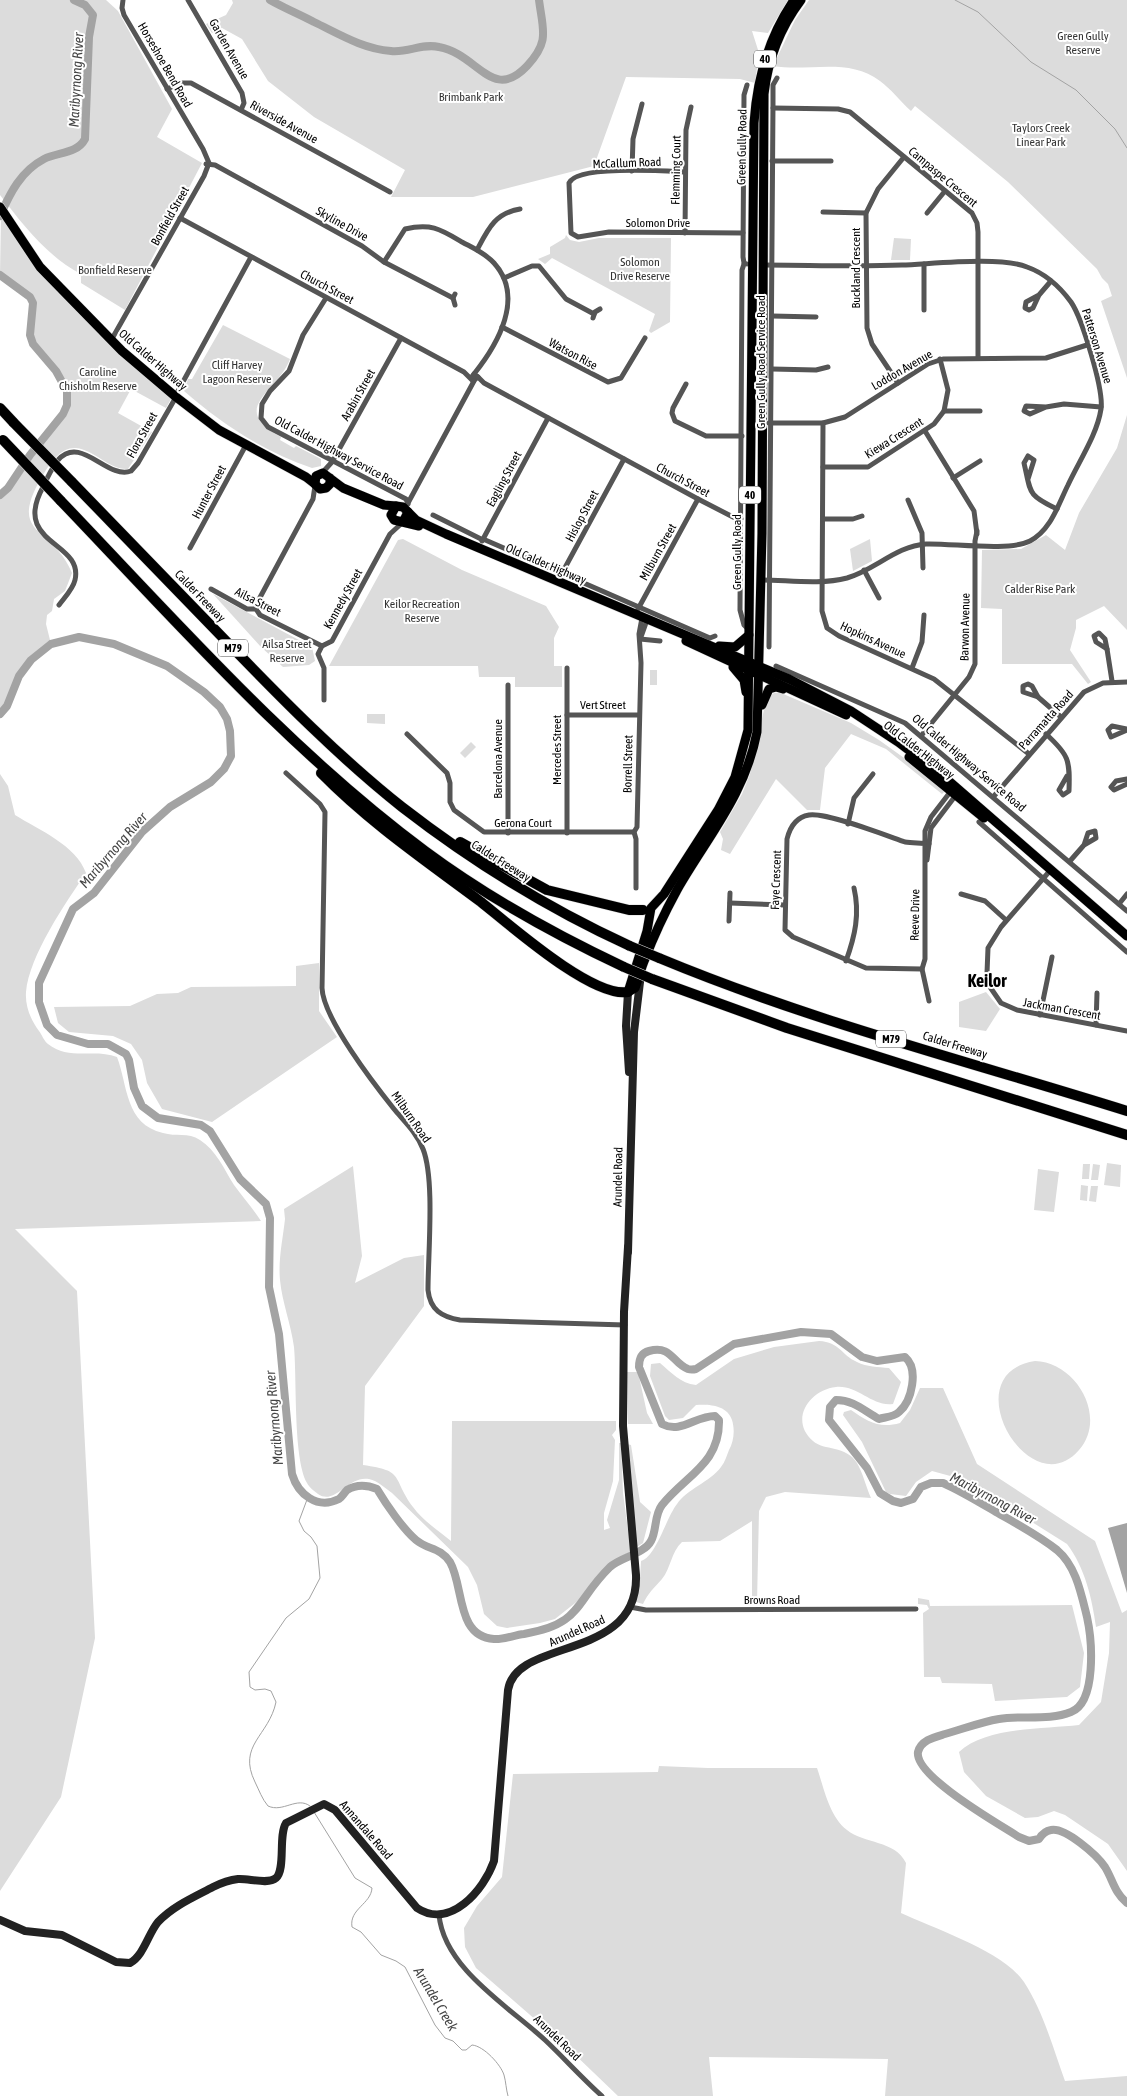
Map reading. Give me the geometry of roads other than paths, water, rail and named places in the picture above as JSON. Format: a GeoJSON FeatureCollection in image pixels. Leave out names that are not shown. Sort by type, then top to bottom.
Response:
{"type":"FeatureCollection","features":[{"type":"Feature","properties":{"kind":"highway","name":"Calder Freeway"},"geometry":{"type":"LineString","coordinates":[[0,408],[285,701],[341,755],[402,806],[488,869],[560,911],[630,946],[716,981],[824,1018],[1127,1111]]}},
{"type":"Feature","properties":{"kind":"highway","name":"M79"},"geometry":{"type":"LineString","coordinates":[[1,439],[265,712],[348,789],[425,851],[471,883],[540,925],[652,979],[787,1028],[1127,1135]]}},
{"type":"Feature","properties":{"kind":"highway"},"geometry":{"type":"LineString","coordinates":[[265,712],[337,789],[422,860],[558,962],[611,990],[628,992]]}},
{"type":"Feature","properties":{"kind":"highway"},"geometry":{"type":"LineString","coordinates":[[402,806],[485,857],[547,890],[629,910],[647,909]]}},
{"type":"Feature","properties":{"kind":"main road","name":"Green Gully Road"},"geometry":{"type":"LineString","coordinates":[[755,669],[749,633],[747,422],[748,264],[756,101],[771,41],[794,0]]}},
{"type":"Feature","properties":{"kind":"main road","name":"Green Gully Road"},"geometry":{"type":"LineString","coordinates":[[652,939],[664,915],[740,788],[755,745],[755,669],[765,580],[761,422],[767,265],[765,83],[774,48],[801,0]]}},
{"type":"Feature","properties":{"kind":"main road","name":"Old Calder Highway"},"geometry":{"type":"LineString","coordinates":[[0,207],[16,234],[45,272],[112,339],[177,394],[236,439],[287,466],[319,487],[340,492],[382,510],[391,518],[402,522],[410,522],[481,543],[557,582],[699,641],[841,712],[879,735],[955,791]]}},
{"type":"Feature","properties":{"kind":"main road"},"geometry":{"type":"LineString","coordinates":[[748,264],[767,265]]}},
{"type":"Feature","properties":{"kind":"main road"},"geometry":{"type":"LineString","coordinates":[[747,422],[761,422]]}},
{"type":"Feature","properties":{"kind":"main road","name":"Old Calder Highway"},"geometry":{"type":"LineString","coordinates":[[287,466],[325,475],[340,486],[381,504],[407,507],[416,520],[446,534]]}},
{"type":"Feature","properties":{"kind":"main road"},"geometry":{"type":"LineString","coordinates":[[325,475],[329,486],[319,487],[315,478],[325,475]]}},
{"type":"Feature","properties":{"kind":"main road"},"geometry":{"type":"LineString","coordinates":[[391,518],[392,511],[397,506]]}},
{"type":"Feature","properties":{"kind":"main road"},"geometry":{"type":"LineString","coordinates":[[402,522],[407,507]]}},
{"type":"Feature","properties":{"kind":"main road","name":"Old Calder Highway"},"geometry":{"type":"LineString","coordinates":[[664,628],[726,661],[808,688],[865,719],[912,752],[1127,942]]}},
{"type":"Feature","properties":{"kind":"main road"},"geometry":{"type":"LineString","coordinates":[[699,641],[732,648],[749,633]]}},
{"type":"Feature","properties":{"kind":"main road"},"geometry":{"type":"LineString","coordinates":[[726,661],[737,670],[744,680],[754,722]]}},
{"type":"Feature","properties":{"kind":"main road"},"geometry":{"type":"LineString","coordinates":[[754,722],[764,695],[774,688],[841,712]]}},
{"type":"Feature","properties":{"kind":"main road","name":"Green Gully Road"},"geometry":{"type":"LineString","coordinates":[[647,909],[664,894],[736,778],[754,722]]}},
{"type":"Feature","properties":{"kind":"main road","name":"Old Calder Highway"},"geometry":{"type":"LineString","coordinates":[[1048,874],[1127,936]]}},
{"type":"Feature","properties":{"kind":"main road"},"geometry":{"type":"LineString","coordinates":[[628,992],[648,931],[647,909],[658,910],[664,915]]}},
{"type":"Feature","properties":{"kind":"main road"},"geometry":{"type":"LineString","coordinates":[[628,992],[636,988],[652,939]]}},
{"type":"Feature","properties":{"kind":"street","name":"Garden Avenue"},"geometry":{"type":"LineString","coordinates":[[188,0],[242,93],[244,103],[241,110]]}},
{"type":"Feature","properties":{"kind":"street","name":"Horseshoe Bend Road"},"geometry":{"type":"LineString","coordinates":[[120,1],[122,11],[199,143],[208,164]]}},
{"type":"Feature","properties":{"kind":"street","name":"Green Gully Road Service Road"},"geometry":{"type":"LineString","coordinates":[[769,648],[765,580],[771,423],[772,316],[767,265],[772,161],[772,108],[774,85],[777,78]]}},
{"type":"Feature","properties":{"kind":"street","name":"Riverside Avenue"},"geometry":{"type":"LineString","coordinates":[[167,89],[181,82],[188,82],[390,192]]}},
{"type":"Feature","properties":{"kind":"street"},"geometry":{"type":"LineString","coordinates":[[747,86],[744,95],[743,233],[748,264]]}},
{"type":"Feature","properties":{"kind":"street"},"geometry":{"type":"LineString","coordinates":[[632,171],[633,139],[642,104]]}},
{"type":"Feature","properties":{"kind":"street","name":"Flemming Court"},"geometry":{"type":"LineString","coordinates":[[685,233],[686,130],[691,107]]}},
{"type":"Feature","properties":{"kind":"street","name":"Campaspe Crescent"},"geometry":{"type":"LineString","coordinates":[[772,108],[838,109],[850,112],[972,213],[976,219],[978,232],[978,358]]}},
{"type":"Feature","properties":{"kind":"street","name":"Buckland Crescent"},"geometry":{"type":"LineString","coordinates":[[898,383],[869,336],[865,315],[866,213],[874,195],[904,157]]}},
{"type":"Feature","properties":{"kind":"street"},"geometry":{"type":"LineString","coordinates":[[772,161],[831,161]]}},
{"type":"Feature","properties":{"kind":"street","name":"Skyline Drive"},"geometry":{"type":"LineString","coordinates":[[208,164],[219,168],[362,246],[384,262],[454,296],[455,304]]}},
{"type":"Feature","properties":{"kind":"street","name":"Bonfield Street"},"geometry":{"type":"LineString","coordinates":[[112,339],[200,182],[208,164]]}},
{"type":"Feature","properties":{"kind":"street","name":"McCallum Road"},"geometry":{"type":"LineString","coordinates":[[574,236],[571,233],[569,221],[569,183],[572,179],[596,172],[685,172]]}},
{"type":"Feature","properties":{"kind":"street"},"geometry":{"type":"LineString","coordinates":[[926,213],[945,191]]}},
{"type":"Feature","properties":{"kind":"street"},"geometry":{"type":"LineString","coordinates":[[477,250],[495,220],[501,215],[520,209]]}},
{"type":"Feature","properties":{"kind":"street"},"geometry":{"type":"LineString","coordinates":[[823,212],[866,213]]}},
{"type":"Feature","properties":{"kind":"street","name":"Church Street"},"geometry":{"type":"LineString","coordinates":[[180,218],[698,500],[741,519]]}},
{"type":"Feature","properties":{"kind":"street"},"geometry":{"type":"LineString","coordinates":[[384,262],[401,232],[413,227],[435,226],[477,250],[493,262],[504,278],[508,298],[502,327],[412,494],[407,507]]}},
{"type":"Feature","properties":{"kind":"street","name":"Solomon Drive"},"geometry":{"type":"LineString","coordinates":[[574,236],[580,237],[609,232],[743,233]]}},
{"type":"Feature","properties":{"kind":"street","name":"Flora Street"},"geometry":{"type":"LineString","coordinates":[[59,605],[75,582],[75,568],[71,560],[38,527],[33,512],[35,502],[54,466],[64,456],[79,452],[121,473],[131,471],[138,463],[252,257]]}},
{"type":"Feature","properties":{"kind":"street","name":"Patterson Avenue"},"geometry":{"type":"LineString","coordinates":[[765,580],[823,580],[848,577],[906,548],[924,545],[1011,545],[1026,543],[1046,529],[1096,426],[1101,407],[1100,387],[1074,306],[1051,281],[1023,265],[978,262],[767,265]]}},
{"type":"Feature","properties":{"kind":"street"},"geometry":{"type":"LineString","coordinates":[[924,264],[924,310]]}},
{"type":"Feature","properties":{"kind":"street"},"geometry":{"type":"LineString","coordinates":[[504,278],[532,266],[539,266],[566,299],[593,316],[600,309]]}},
{"type":"Feature","properties":{"kind":"street"},"geometry":{"type":"LineString","coordinates":[[1039,295],[1051,281]]}},
{"type":"Feature","properties":{"kind":"street","name":"Old Calder Highway Service Road"},"geometry":{"type":"LineString","coordinates":[[326,298],[303,335],[288,371],[263,402],[261,418],[267,426],[407,507]]}},
{"type":"Feature","properties":{"kind":"street"},"geometry":{"type":"LineString","coordinates":[[772,316],[816,317]]}},
{"type":"Feature","properties":{"kind":"street","name":"Watson Rise"},"geometry":{"type":"LineString","coordinates":[[502,327],[608,382],[621,378],[645,338]]}},
{"type":"Feature","properties":{"kind":"street","name":"Arabin Street"},"geometry":{"type":"LineString","coordinates":[[325,475],[400,338]]}},
{"type":"Feature","properties":{"kind":"street","name":"Loddon Avenue"},"geometry":{"type":"LineString","coordinates":[[761,422],[823,423],[845,417],[928,364],[940,359],[1046,358],[1087,345]]}},
{"type":"Feature","properties":{"kind":"street"},"geometry":{"type":"LineString","coordinates":[[940,359],[948,385],[944,410],[980,411]]}},
{"type":"Feature","properties":{"kind":"street"},"geometry":{"type":"LineString","coordinates":[[772,369],[816,370],[828,367]]}},
{"type":"Feature","properties":{"kind":"street"},"geometry":{"type":"LineString","coordinates":[[686,384],[673,408],[672,413],[675,421],[706,436],[742,436]]}},
{"type":"Feature","properties":{"kind":"street"},"geometry":{"type":"LineString","coordinates":[[1046,407],[1072,404],[1101,407]]}},
{"type":"Feature","properties":{"kind":"street","name":"Kiewa Crescent"},"geometry":{"type":"LineString","coordinates":[[824,467],[868,467],[925,431],[934,424],[944,410]]}},
{"type":"Feature","properties":{"kind":"street","name":"Eagling Street"},"geometry":{"type":"LineString","coordinates":[[481,543],[548,418]]}},
{"type":"Feature","properties":{"kind":"street","name":"Green Gully Road Service Road"},"geometry":{"type":"LineString","coordinates":[[747,422],[742,436],[741,617],[749,633]]}},
{"type":"Feature","properties":{"kind":"street","name":"Hopkins Avenue"},"geometry":{"type":"LineString","coordinates":[[823,423],[823,617],[830,630],[934,679],[1029,754]]}},
{"type":"Feature","properties":{"kind":"street","name":"Barwon Avenue"},"geometry":{"type":"LineString","coordinates":[[921,736],[971,673],[975,661],[977,531],[974,510],[925,431]]}},
{"type":"Feature","properties":{"kind":"street","name":"Hunter Street"},"geometry":{"type":"LineString","coordinates":[[190,548],[246,445]]}},
{"type":"Feature","properties":{"kind":"street","name":"Hislop Street"},"geometry":{"type":"LineString","coordinates":[[557,582],[624,459]]}},
{"type":"Feature","properties":{"kind":"street"},"geometry":{"type":"LineString","coordinates":[[953,478],[980,461]]}},
{"type":"Feature","properties":{"kind":"street","name":"Arabin Street"},"geometry":{"type":"LineString","coordinates":[[325,475],[332,462]]}},
{"type":"Feature","properties":{"kind":"street"},"geometry":{"type":"LineString","coordinates":[[1028,479],[1033,496],[1057,509]]}},
{"type":"Feature","properties":{"kind":"street"},"geometry":{"type":"LineString","coordinates":[[256,610],[256,603],[319,487]]}},
{"type":"Feature","properties":{"kind":"street","name":"Milburn Street"},"geometry":{"type":"LineString","coordinates":[[641,618],[639,606],[698,500]]}},
{"type":"Feature","properties":{"kind":"street"},"geometry":{"type":"LineString","coordinates":[[908,500],[920,527],[924,545],[923,568]]}},
{"type":"Feature","properties":{"kind":"street"},"geometry":{"type":"LineString","coordinates":[[433,515],[481,543],[562,573],[710,638],[715,636]]}},
{"type":"Feature","properties":{"kind":"street"},"geometry":{"type":"LineString","coordinates":[[823,519],[853,519],[862,516]]}},
{"type":"Feature","properties":{"kind":"street","name":"Kennedy Street"},"geometry":{"type":"LineString","coordinates":[[390,534],[391,518]]}},
{"type":"Feature","properties":{"kind":"street","name":"Kennedy Street"},"geometry":{"type":"LineString","coordinates":[[324,700],[324,668],[318,655],[322,646],[329,644],[333,639],[390,534],[402,522]]}},
{"type":"Feature","properties":{"kind":"street"},"geometry":{"type":"LineString","coordinates":[[864,570],[878,598]]}},
{"type":"Feature","properties":{"kind":"street","name":"Ailsa Street"},"geometry":{"type":"LineString","coordinates":[[211,590],[247,609],[256,610],[260,614],[322,646]]}},
{"type":"Feature","properties":{"kind":"street"},"geometry":{"type":"LineString","coordinates":[[912,668],[922,642],[924,615]]}},
{"type":"Feature","properties":{"kind":"street","name":"Borrell Street"},"geometry":{"type":"LineString","coordinates":[[636,888],[636,841],[634,832],[637,827],[641,618]]}},
{"type":"Feature","properties":{"kind":"street"},"geometry":{"type":"LineString","coordinates":[[640,639],[660,640]]}},
{"type":"Feature","properties":{"kind":"street"},"geometry":{"type":"LineString","coordinates":[[1107,649],[1112,681]]}},
{"type":"Feature","properties":{"kind":"street","name":"Old Calder Highway Service Road"},"geometry":{"type":"LineString","coordinates":[[776,666],[902,721],[994,796],[1127,911]]}},
{"type":"Feature","properties":{"kind":"street","name":"Mercedes Street"},"geometry":{"type":"LineString","coordinates":[[566,668],[567,833]]}},
{"type":"Feature","properties":{"kind":"street","name":"Parramatta Road"},"geometry":{"type":"LineString","coordinates":[[994,796],[1061,717],[1088,690],[1112,681],[1127,682]]}},
{"type":"Feature","properties":{"kind":"street","name":"Barcelona Avenue"},"geometry":{"type":"LineString","coordinates":[[508,685],[508,833]]}},
{"type":"Feature","properties":{"kind":"street"},"geometry":{"type":"LineString","coordinates":[[1038,697],[1061,717]]}},
{"type":"Feature","properties":{"kind":"street","name":"Vert Street"},"geometry":{"type":"LineString","coordinates":[[567,715],[639,715]]}},
{"type":"Feature","properties":{"kind":"street","name":"Gerona Court"},"geometry":{"type":"LineString","coordinates":[[407,734],[447,773],[450,780],[450,802],[454,810],[484,832],[634,832]]}},
{"type":"Feature","properties":{"kind":"street"},"geometry":{"type":"LineString","coordinates":[[1046,734],[1066,756],[1067,776]]}},
{"type":"Feature","properties":{"kind":"street","name":"Milburn Road"},"geometry":{"type":"LineString","coordinates":[[286,773],[320,804],[325,812],[322,988],[329,1016],[366,1070],[415,1135],[425,1155],[428,1176],[428,1290],[431,1304],[442,1315],[460,1320],[625,1325]]}},
{"type":"Feature","properties":{"kind":"street"},"geometry":{"type":"LineString","coordinates":[[848,824],[854,798],[873,774]]}},
{"type":"Feature","properties":{"kind":"street"},"geometry":{"type":"LineString","coordinates":[[1127,779],[1116,781],[1111,787],[1118,790],[1127,784]]}},
{"type":"Feature","properties":{"kind":"street","name":"Reeve Drive"},"geometry":{"type":"LineString","coordinates":[[929,1001],[923,967],[926,844],[933,825],[955,791]]}},
{"type":"Feature","properties":{"kind":"street","name":"Faye Crescent"},"geometry":{"type":"LineString","coordinates":[[923,967],[876,969],[846,961],[789,935],[784,925],[784,905],[787,839],[794,824],[801,818],[814,814],[905,842],[926,844]]}},
{"type":"Feature","properties":{"kind":"street"},"geometry":{"type":"LineString","coordinates":[[979,822],[1048,874],[1127,952]]}},
{"type":"Feature","properties":{"kind":"street"},"geometry":{"type":"LineString","coordinates":[[1070,861],[1084,845]]}},
{"type":"Feature","properties":{"kind":"street","name":"Jackman Crescent"},"geometry":{"type":"LineString","coordinates":[[1048,874],[995,934],[988,948],[987,978],[990,988],[997,999],[1006,1006],[1040,1015],[1127,1030]]}},
{"type":"Feature","properties":{"kind":"street"},"geometry":{"type":"LineString","coordinates":[[846,961],[857,930],[854,888]]}},
{"type":"Feature","properties":{"kind":"street"},"geometry":{"type":"LineString","coordinates":[[729,921],[730,893]]}},
{"type":"Feature","properties":{"kind":"street"},"geometry":{"type":"LineString","coordinates":[[961,894],[985,901],[1006,920]]}},
{"type":"Feature","properties":{"kind":"street"},"geometry":{"type":"LineString","coordinates":[[1119,904],[1127,894]]}},
{"type":"Feature","properties":{"kind":"street"},"geometry":{"type":"LineString","coordinates":[[730,903],[784,905]]}},
{"type":"Feature","properties":{"kind":"street","name":"Green Gully Road"},"geometry":{"type":"LineString","coordinates":[[639,987],[652,939]]}},
{"type":"Feature","properties":{"kind":"street"},"geometry":{"type":"LineString","coordinates":[[1040,1015],[1052,957]]}},
{"type":"Feature","properties":{"kind":"street","name":"Arundel Road"},"geometry":{"type":"LineString","coordinates":[[602,2096],[546,2041],[470,1975],[450,1948],[442,1928],[441,1913],[458,1909],[488,1875],[495,1856],[508,1690],[512,1677],[525,1666],[609,1630],[621,1620],[630,1607],[636,1587],[623,1426],[623,1364],[631,1107],[635,1018],[639,987]]}},
{"type":"Feature","properties":{"kind":"street","name":"Arundel Road"},"geometry":{"type":"LineString","coordinates":[[628,992],[626,1027],[631,1107]]}},
{"type":"Feature","properties":{"kind":"street"},"geometry":{"type":"LineString","coordinates":[[1096,1025],[1097,992]]}},
{"type":"Feature","properties":{"kind":"street","name":"Browns Road"},"geometry":{"type":"LineString","coordinates":[[630,1607],[646,1610],[916,1609]]}},
{"type":"Feature","properties":{"kind":"street","name":"Annandale Road"},"geometry":{"type":"LineString","coordinates":[[0,1920],[25,1931],[62,1935],[116,1962],[130,1963],[137,1958],[158,1923],[180,1905],[228,1881],[246,1879],[269,1881],[276,1878],[279,1872],[283,1827],[287,1821],[315,1806],[324,1804],[333,1808],[408,1896],[428,1908],[441,1913]]}},
{"type":"Feature","properties":{"kind":"waterway","name":"Maribyrnong River"},"geometry":{"type":"LineString","coordinates":[[0,216],[17,183],[29,170],[44,159],[72,150],[82,144],[85,139],[89,37],[93,15],[85,5],[74,0]]}},
{"type":"Feature","properties":{"kind":"waterway","name":"Maribyrnong River"},"geometry":{"type":"LineString","coordinates":[[270,0],[361,44],[381,50],[397,51],[427,46],[439,47],[453,51],[484,73],[504,80],[515,76],[527,66],[539,49],[543,35],[539,0]]}},
{"type":"Feature","properties":{"kind":"waterway"},"geometry":{"type":"LineString","coordinates":[[955,0],[978,12],[1031,62],[1076,90],[1115,129],[1127,148]]}},
{"type":"Feature","properties":{"kind":"waterway","name":"Maribyrnong River"},"geometry":{"type":"LineString","coordinates":[[0,275],[30,297],[33,303],[30,335],[33,344],[56,371],[67,391],[67,405],[63,414],[30,455],[8,488],[0,495]]}},
{"type":"Feature","properties":{"kind":"waterway","name":"Maribyrnong River"},"geometry":{"type":"LineString","coordinates":[[0,714],[7,706],[19,676],[31,660],[51,644],[79,637],[114,644],[167,666],[204,692],[220,707],[227,719],[230,731],[231,756],[224,769],[211,782],[170,807],[142,832],[94,893],[73,909],[39,983],[39,1002],[47,1025],[57,1035],[88,1044],[108,1044],[126,1054],[129,1060],[134,1088],[142,1106],[158,1118],[201,1125],[210,1131],[240,1179],[266,1204],[270,1218],[269,1287],[279,1334],[292,1474],[304,1494],[323,1503],[339,1499],[347,1490],[354,1487],[366,1486],[377,1489],[406,1530],[420,1543],[438,1551],[450,1562],[463,1609],[473,1630],[482,1636],[494,1639],[543,1630],[568,1618],[610,1567],[648,1545],[653,1537],[659,1509],[700,1468],[714,1448],[718,1435],[719,1420],[715,1416],[682,1426],[669,1427],[662,1424],[639,1367],[640,1359],[644,1353],[663,1350],[678,1363],[693,1370],[734,1344],[801,1332],[831,1334],[862,1357],[877,1361],[905,1357],[912,1369],[912,1385],[904,1407],[897,1414],[879,1419],[854,1404],[836,1400],[830,1407],[829,1420],[867,1468],[880,1493],[893,1501],[901,1503],[913,1499],[921,1487],[931,1483],[943,1483],[1027,1530],[1057,1550],[1069,1564],[1080,1589],[1089,1627],[1091,1655],[1089,1684],[1085,1696],[1079,1706],[1071,1712],[1045,1717],[999,1719],[937,1736],[925,1742],[920,1748],[918,1752],[920,1762],[929,1774],[960,1799],[1019,1837],[1029,1841],[1039,1839],[1044,1833],[1051,1830],[1057,1830],[1072,1837],[1101,1862],[1116,1890],[1127,1903]]}},
{"type":"Feature","properties":{"kind":"waterway","name":"Arundel Creek"},"geometry":{"type":"LineString","coordinates":[[308,1497],[299,1521],[304,1531],[317,1546],[320,1578],[309,1599],[286,1618],[249,1672],[250,1687],[255,1690],[265,1689],[271,1691],[276,1702],[267,1724],[252,1749],[250,1769],[255,1782],[268,1806],[279,1808],[295,1803],[305,1803],[310,1806]]}},
{"type":"Feature","properties":{"kind":"waterway","name":"Arundel Creek"},"geometry":{"type":"LineString","coordinates":[[314,1812],[355,1878],[372,1888],[371,1894],[354,1916],[352,1927],[361,1932],[381,1955],[405,1967],[435,2025],[445,2038],[453,2041],[462,2050],[466,2050],[472,2045],[477,2046],[491,2057],[504,2075],[508,2096]]}},
{"type":"Feature","properties":{"kind":"district","name":"Keilor"},"geometry":{"type":"Point","coordinates":[987,981]}},
{"type":"Feature","properties":{"kind":"park label","name":"Green Gully Reserve"},"geometry":{"type":"Point","coordinates":[1083,43]}},
{"type":"Feature","properties":{"kind":"park label","name":"Brimbank Park"},"geometry":{"type":"Point","coordinates":[471,97]}},
{"type":"Feature","properties":{"kind":"park label","name":"Taylors Creek Linear Park"},"geometry":{"type":"Point","coordinates":[1041,135]}},
{"type":"Feature","properties":{"kind":"park label","name":"Solomon Drive Reserve"},"geometry":{"type":"Point","coordinates":[640,269]}},
{"type":"Feature","properties":{"kind":"park label","name":"Bonfield Reserve"},"geometry":{"type":"Point","coordinates":[115,270]}},
{"type":"Feature","properties":{"kind":"park label","name":"Cliff Harvey Lagoon Reserve"},"geometry":{"type":"Point","coordinates":[237,372]}},
{"type":"Feature","properties":{"kind":"park label","name":"Caroline Chisholm Reserve"},"geometry":{"type":"Point","coordinates":[98,379]}},
{"type":"Feature","properties":{"kind":"park label","name":"Calder Rise Park"},"geometry":{"type":"Point","coordinates":[1040,589]}},
{"type":"Feature","properties":{"kind":"park label","name":"Keilor Recreation Reserve"},"geometry":{"type":"Point","coordinates":[422,611]}},
{"type":"Feature","properties":{"kind":"park label","name":"Ailsa Street Reserve"},"geometry":{"type":"Point","coordinates":[287,651]}}]}
